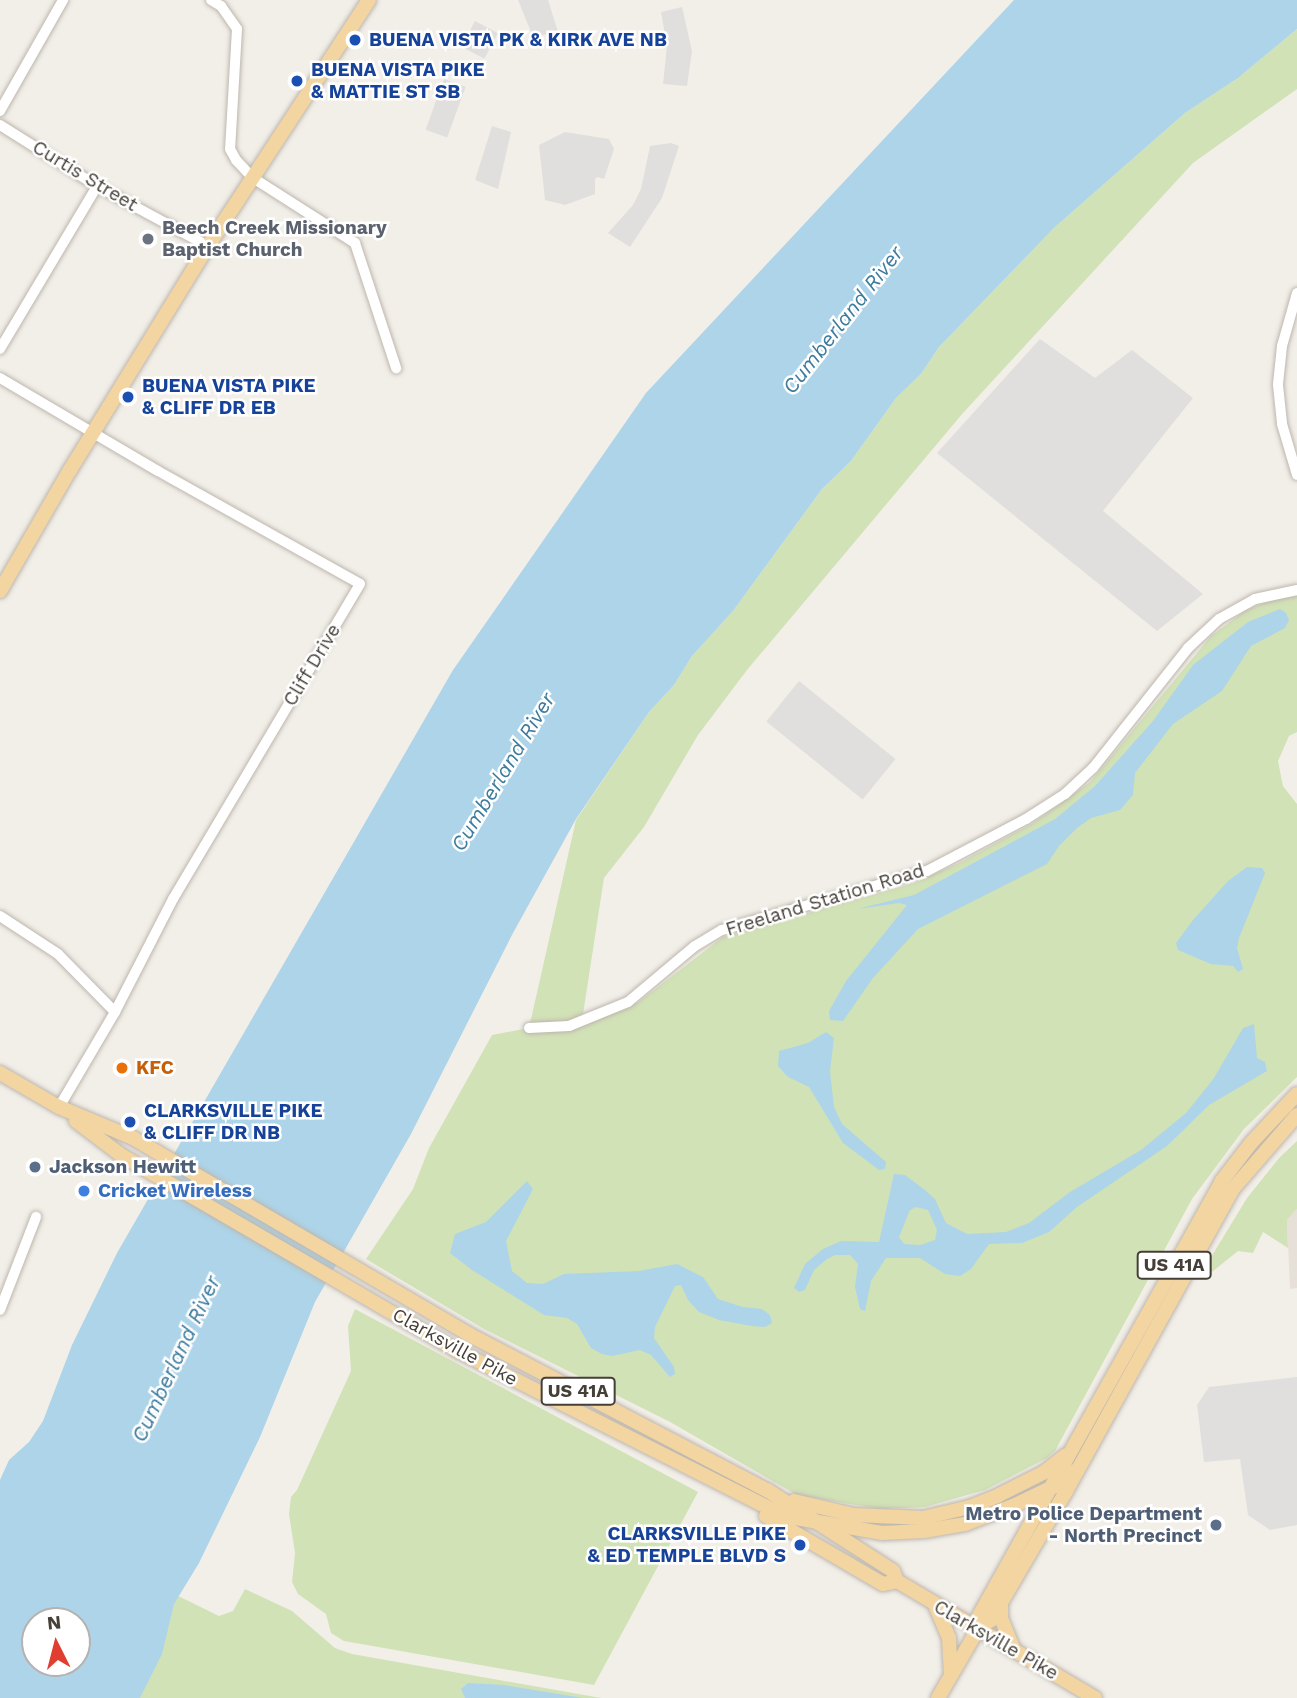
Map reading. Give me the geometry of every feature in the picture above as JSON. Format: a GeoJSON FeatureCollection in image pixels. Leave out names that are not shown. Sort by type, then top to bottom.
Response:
{"type":"FeatureCollection","features":[{"type":"Feature","properties":{"kind":"main road"},"geometry":{"type":"LineString","coordinates":[[0,591],[208,246],[369,0]]}},
{"type":"Feature","properties":{"kind":"main road","name":"Clarksville Pike"},"geometry":{"type":"LineString","coordinates":[[0,1073],[59,1107],[133,1138],[470,1335],[767,1490],[935,1605],[1095,1698]]}},
{"type":"Feature","properties":{"kind":"main road","name":"US 41A"},"geometry":{"type":"LineString","coordinates":[[767,1490],[800,1504],[834,1512],[874,1517],[923,1518],[970,1507],[1043,1473],[1071,1450],[1221,1182],[1251,1143],[1297,1094]]}},
{"type":"Feature","properties":{"kind":"main road","name":"Clarksville Pike"},"geometry":{"type":"LineString","coordinates":[[59,1107],[121,1155],[460,1352],[754,1503],[757,1511],[883,1584],[895,1576]]}},
{"type":"Feature","properties":{"kind":"main road","name":"US 41A"},"geometry":{"type":"LineString","coordinates":[[754,1503],[784,1516],[882,1533],[924,1531],[965,1524],[1051,1489],[1077,1470],[1232,1190],[1297,1115]]}},
{"type":"Feature","properties":{"kind":"main road"},"geometry":{"type":"LineString","coordinates":[[938,1698],[978,1629],[980,1614],[1071,1450]]}},
{"type":"Feature","properties":{"kind":"main road"},"geometry":{"type":"LineString","coordinates":[[978,1629],[991,1620],[1077,1470]]}},
{"type":"Feature","properties":{"kind":"main road"},"geometry":{"type":"LineString","coordinates":[[1001,1603],[1001,1618],[1014,1651]]}},
{"type":"Feature","properties":{"kind":"main road"},"geometry":{"type":"LineString","coordinates":[[935,1605],[950,1643],[950,1677]]}},
{"type":"Feature","properties":{"kind":"street"},"geometry":{"type":"LineString","coordinates":[[0,111],[63,0]]}},
{"type":"Feature","properties":{"kind":"street"},"geometry":{"type":"LineString","coordinates":[[216,3],[237,29],[230,149],[236,160],[253,178],[355,243],[396,368]]}},
{"type":"Feature","properties":{"kind":"street","name":"Curtis Street"},"geometry":{"type":"LineString","coordinates":[[0,125],[97,186],[208,246]]}},
{"type":"Feature","properties":{"kind":"street"},"geometry":{"type":"LineString","coordinates":[[0,349],[97,186]]}},
{"type":"Feature","properties":{"kind":"street"},"geometry":{"type":"LineString","coordinates":[[1297,293],[1282,346],[1278,385],[1282,424],[1297,475]]}},
{"type":"Feature","properties":{"kind":"street","name":"Cliff Drive"},"geometry":{"type":"LineString","coordinates":[[0,378],[360,584],[173,898],[115,1012],[59,1107]]}},
{"type":"Feature","properties":{"kind":"street","name":"Freeland Station Road"},"geometry":{"type":"LineString","coordinates":[[529,1028],[569,1026],[628,1002],[643,993],[695,946],[722,930],[915,875],[956,857],[1026,819],[1065,794],[1093,768],[1188,648],[1219,619],[1255,599],[1297,590]]}},
{"type":"Feature","properties":{"kind":"street"},"geometry":{"type":"LineString","coordinates":[[0,916],[58,954],[115,1012]]}},
{"type":"Feature","properties":{"kind":"street"},"geometry":{"type":"LineString","coordinates":[[0,1310],[36,1217]]}},
{"type":"Feature","properties":{"kind":"shaded area"},"geometry":{"type":"Polygon","coordinates":[[[518,0],[548,0],[558,32],[533,37],[518,0]]]}},
{"type":"Feature","properties":{"kind":"shaded area"},"geometry":{"type":"Polygon","coordinates":[[[682,7],[692,51],[687,86],[663,84],[667,46],[661,12],[682,7]]]}},
{"type":"Feature","properties":{"kind":"shaded area"},"geometry":{"type":"Polygon","coordinates":[[[475,21],[498,33],[484,59],[461,47],[475,21]]]}},
{"type":"Feature","properties":{"kind":"shaded area"},"geometry":{"type":"Polygon","coordinates":[[[444,79],[466,87],[447,138],[426,130],[444,79]]]}},
{"type":"Feature","properties":{"kind":"shaded area"},"geometry":{"type":"Polygon","coordinates":[[[492,126],[511,132],[498,189],[475,180],[492,126]]]}},
{"type":"Feature","properties":{"kind":"shaded area"},"geometry":{"type":"Polygon","coordinates":[[[565,132],[609,139],[614,149],[604,179],[595,179],[595,194],[565,205],[545,200],[539,145],[565,132]]]}},
{"type":"Feature","properties":{"kind":"shaded area"},"geometry":{"type":"Polygon","coordinates":[[[671,143],[679,146],[662,198],[630,247],[608,233],[633,205],[641,189],[650,146],[671,143]]]}},
{"type":"Feature","properties":{"kind":"shaded area"},"geometry":{"type":"Polygon","coordinates":[[[1040,339],[1095,378],[1132,350],[1193,398],[1103,511],[1203,594],[1157,631],[937,453],[1040,339]]]}},
{"type":"Feature","properties":{"kind":"shaded area"},"geometry":{"type":"Polygon","coordinates":[[[799,681],[895,759],[863,799],[766,721],[799,681]]]}},
{"type":"Feature","properties":{"kind":"shaded area"},"geometry":{"type":"Polygon","coordinates":[[[1297,1209],[1297,1288],[1290,1289],[1287,1220],[1297,1209]]]}},
{"type":"Feature","properties":{"kind":"shaded area"},"geometry":{"type":"Polygon","coordinates":[[[1297,1377],[1297,1525],[1270,1530],[1248,1515],[1240,1459],[1204,1462],[1197,1405],[1209,1387],[1297,1377]]]}},
{"type":"Feature","properties":{"kind":"green space"},"geometry":{"type":"Polygon","coordinates":[[[1297,29],[1297,89],[1193,163],[963,413],[747,670],[698,735],[644,827],[604,878],[582,1021],[637,1003],[723,937],[914,883],[959,863],[1033,823],[1090,782],[1211,636],[1246,610],[1272,600],[1297,596],[1297,732],[1289,736],[1278,761],[1283,786],[1297,804],[1297,1077],[1244,1129],[1192,1199],[1055,1451],[1047,1458],[985,1490],[925,1507],[880,1509],[797,1495],[670,1422],[484,1329],[366,1259],[413,1189],[429,1148],[492,1035],[529,1028],[576,820],[649,712],[674,685],[692,656],[733,611],[822,489],[851,461],[896,398],[921,374],[939,347],[1055,227],[1185,113],[1238,78],[1297,29]]]}},
{"type":"Feature","properties":{"kind":"green space"},"geometry":{"type":"Polygon","coordinates":[[[1297,1141],[1297,1209],[1287,1220],[1288,1248],[1263,1232],[1253,1253],[1238,1251],[1212,1272],[1205,1267],[1247,1198],[1279,1158],[1297,1141]]]}},
{"type":"Feature","properties":{"kind":"green space"},"geometry":{"type":"Polygon","coordinates":[[[355,1309],[698,1492],[594,1685],[344,1641],[331,1633],[326,1614],[298,1594],[292,1582],[295,1553],[289,1514],[291,1497],[297,1490],[351,1371],[348,1326],[355,1309]]]}},
{"type":"Feature","properties":{"kind":"green space"},"geometry":{"type":"Polygon","coordinates":[[[245,1589],[292,1611],[335,1648],[352,1654],[601,1698],[124,1698],[166,1590],[219,1616],[233,1611],[245,1589]]]}},
{"type":"Feature","properties":{"kind":"water","name":"Cumberland River"},"geometry":{"type":"Polygon","coordinates":[[[1014,0],[1297,0],[1297,29],[1238,78],[1185,113],[1055,227],[939,347],[921,374],[896,398],[851,461],[822,489],[733,611],[692,656],[674,685],[649,712],[576,819],[513,933],[411,1134],[315,1302],[260,1437],[199,1563],[174,1604],[162,1654],[140,1698],[0,1698],[0,1480],[9,1460],[29,1442],[43,1421],[72,1345],[117,1253],[453,670],[646,393],[1014,0]]]}},
{"type":"Feature","properties":{"kind":"water"},"geometry":{"type":"Polygon","coordinates":[[[1280,609],[1286,613],[1289,620],[1285,628],[1251,646],[1222,691],[1173,724],[1135,773],[1133,795],[1120,810],[1091,818],[1077,828],[1059,846],[1047,864],[918,929],[873,978],[843,1021],[830,1020],[829,1011],[846,981],[907,905],[899,903],[857,909],[914,895],[1055,819],[1095,786],[1153,721],[1193,665],[1248,622],[1280,609]]]}},
{"type":"Feature","properties":{"kind":"water"},"geometry":{"type":"Polygon","coordinates":[[[1247,867],[1262,868],[1265,873],[1239,938],[1237,948],[1243,969],[1238,972],[1233,966],[1211,964],[1178,950],[1176,943],[1193,920],[1228,881],[1247,867]]]}},
{"type":"Feature","properties":{"kind":"water"},"geometry":{"type":"Polygon","coordinates":[[[1254,1024],[1257,1058],[1265,1062],[1267,1071],[1209,1105],[1167,1146],[1077,1207],[1049,1232],[1022,1243],[989,1244],[971,1269],[960,1276],[945,1274],[920,1258],[886,1258],[871,1281],[865,1311],[860,1309],[855,1287],[858,1264],[850,1255],[835,1255],[827,1259],[814,1270],[805,1290],[799,1292],[794,1288],[805,1264],[823,1249],[841,1241],[879,1242],[894,1174],[905,1175],[925,1190],[935,1199],[946,1223],[967,1234],[1006,1232],[1029,1223],[1070,1192],[1141,1150],[1186,1113],[1214,1078],[1243,1028],[1254,1024]],[[916,1207],[910,1210],[899,1237],[904,1244],[920,1245],[935,1240],[937,1230],[928,1210],[916,1207]]]}},
{"type":"Feature","properties":{"kind":"water"},"geometry":{"type":"Polygon","coordinates":[[[826,1032],[834,1038],[830,1071],[834,1107],[842,1124],[886,1162],[885,1169],[879,1170],[843,1143],[809,1087],[788,1077],[778,1066],[779,1051],[808,1043],[826,1032]]]}},
{"type":"Feature","properties":{"kind":"water"},"geometry":{"type":"Polygon","coordinates":[[[527,1181],[533,1189],[506,1241],[512,1271],[527,1283],[543,1284],[564,1274],[639,1271],[677,1264],[703,1277],[718,1299],[743,1307],[762,1309],[770,1315],[772,1323],[765,1327],[752,1326],[719,1320],[699,1312],[688,1300],[681,1285],[675,1286],[655,1327],[654,1338],[674,1367],[675,1374],[670,1377],[651,1355],[640,1350],[612,1356],[591,1348],[577,1324],[567,1318],[544,1315],[450,1253],[455,1234],[486,1222],[527,1181]]]}},
{"type":"Feature","properties":{"kind":"water"},"geometry":{"type":"Polygon","coordinates":[[[468,1683],[504,1685],[583,1698],[465,1698],[461,1689],[468,1683]]]}},
{"type":"Feature","properties":{"kind":"place","name":"BUENA VISTA PK & KIRK AVE NB"},"geometry":{"type":"Point","coordinates":[355,40]}},
{"type":"Feature","properties":{"kind":"place","name":"BUENA VISTA PIKE & MATTIE ST SB"},"geometry":{"type":"Point","coordinates":[297,81]}},
{"type":"Feature","properties":{"kind":"place","name":"Beech Creek Missionary Baptist Church"},"geometry":{"type":"Point","coordinates":[148,239]}},
{"type":"Feature","properties":{"kind":"place","name":"BUENA VISTA PIKE & CLIFF DR EB"},"geometry":{"type":"Point","coordinates":[128,397]}},
{"type":"Feature","properties":{"kind":"place","name":"KFC"},"geometry":{"type":"Point","coordinates":[122,1068]}},
{"type":"Feature","properties":{"kind":"place","name":"CLARKSVILLE PIKE & CLIFF DR NB"},"geometry":{"type":"Point","coordinates":[130,1122]}},
{"type":"Feature","properties":{"kind":"place","name":"Jackson Hewitt"},"geometry":{"type":"Point","coordinates":[35,1167]}},
{"type":"Feature","properties":{"kind":"place","name":"Cricket Wireless"},"geometry":{"type":"Point","coordinates":[84,1191]}},
{"type":"Feature","properties":{"kind":"place","name":"Metro Police Department - North Precinct"},"geometry":{"type":"Point","coordinates":[1216,1525]}},
{"type":"Feature","properties":{"kind":"place","name":"CLARKSVILLE PIKE & ED TEMPLE BLVD S"},"geometry":{"type":"Point","coordinates":[800,1545]}}]}
